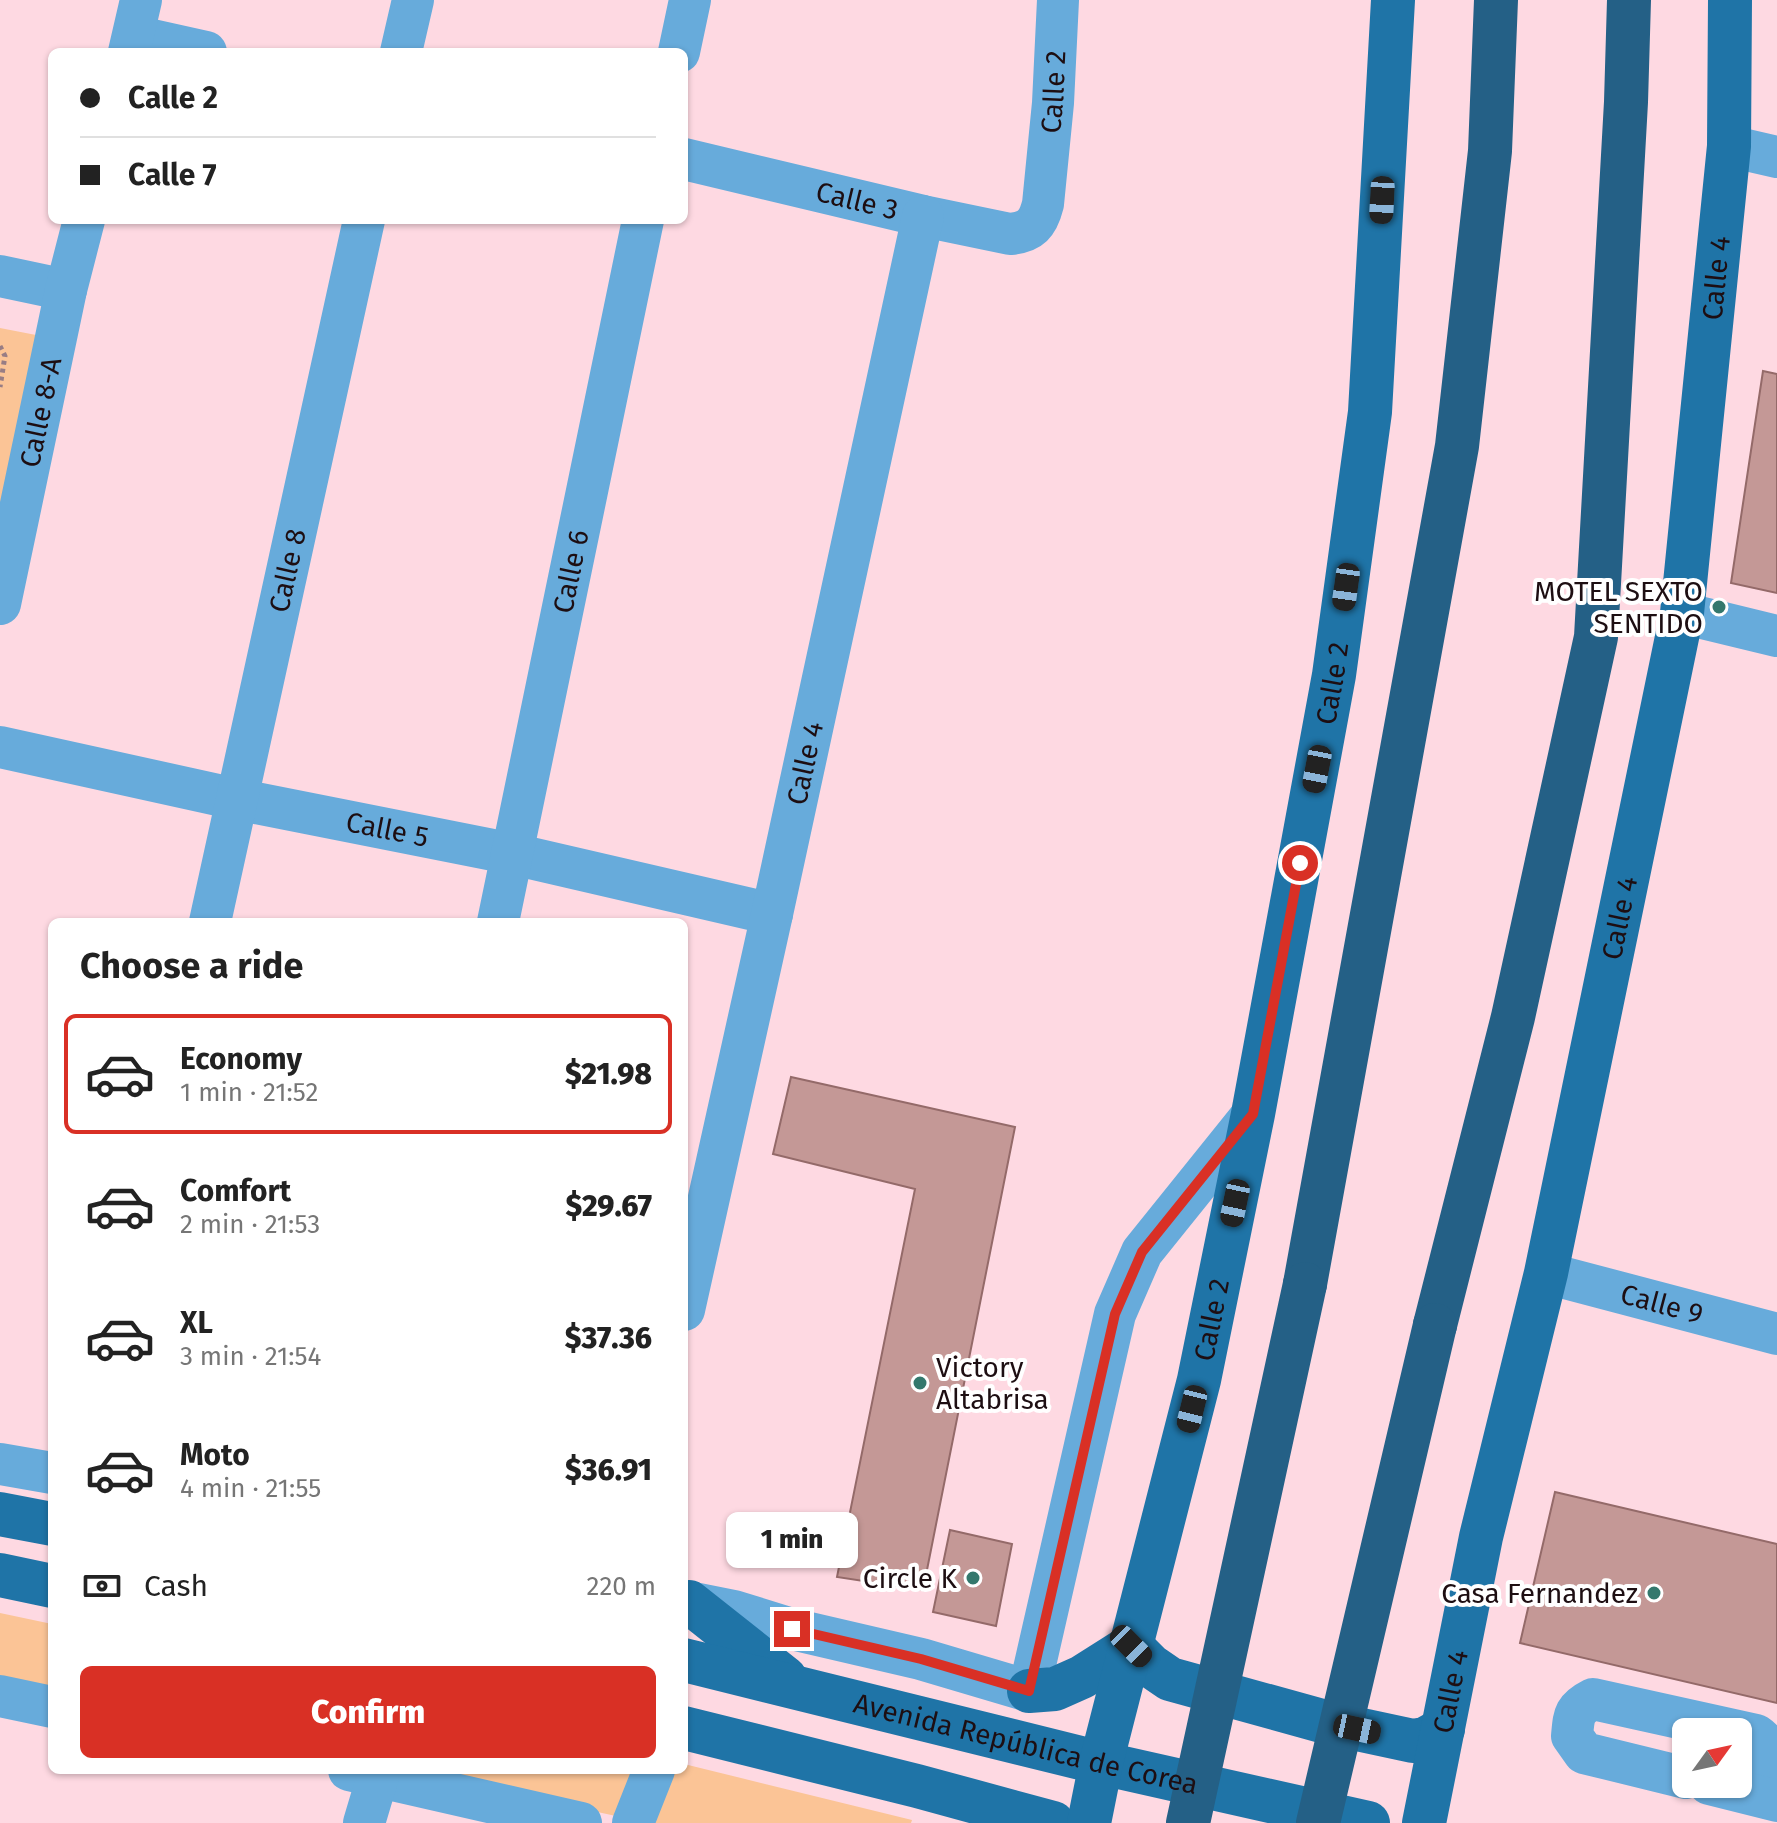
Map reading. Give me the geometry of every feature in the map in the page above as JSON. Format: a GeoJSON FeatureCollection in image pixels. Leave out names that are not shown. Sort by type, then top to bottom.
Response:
{"type":"FeatureCollection","features":[{"type":"Feature","properties":{"kind":"highway"},"geometry":{"type":"LineString","coordinates":[[1188,1823],[1305,1284],[1457,446],[1490,151],[1496,0]]}},
{"type":"Feature","properties":{"kind":"highway"},"geometry":{"type":"LineString","coordinates":[[1318,1823],[1435,1325],[1513,1017],[1596,637],[1629,0]]}},
{"type":"Feature","properties":{"kind":"main road","name":"Calle 2"},"geometry":{"type":"LineString","coordinates":[[1089,1823],[1101,1763],[1199,1380],[1253,1114],[1334,675],[1370,412],[1393,0]]}},
{"type":"Feature","properties":{"kind":"main road","name":"Calle 4"},"geometry":{"type":"LineString","coordinates":[[1424,1823],[1481,1537],[1546,1273],[1682,613],[1729,146],[1730,0]]}},
{"type":"Feature","properties":{"kind":"main road"},"geometry":{"type":"LineString","coordinates":[[0,1514],[48,1523]]}},
{"type":"Feature","properties":{"kind":"main road"},"geometry":{"type":"LineString","coordinates":[[0,1575],[48,1585]]}},
{"type":"Feature","properties":{"kind":"main road"},"geometry":{"type":"LineString","coordinates":[[688,1604],[796,1687]]}},
{"type":"Feature","properties":{"kind":"main road"},"geometry":{"type":"LineString","coordinates":[[1029,1691],[1055,1689],[1082,1677],[1131,1646],[1170,1679],[1329,1723],[1413,1741],[1425,1739],[1443,1729]]}},
{"type":"Feature","properties":{"kind":"main road","name":"Avenida República de Corea"},"geometry":{"type":"LineString","coordinates":[[688,1661],[1101,1763],[1368,1823]]}},
{"type":"Feature","properties":{"kind":"main road"},"geometry":{"type":"LineString","coordinates":[[688,1729],[1053,1823]]}},
{"type":"Feature","properties":{"kind":"main road"},"geometry":{"type":"LineString","coordinates":[[917,1786],[967,1823]]}},
{"type":"Feature","properties":{"kind":"street"},"geometry":{"type":"LineString","coordinates":[[402,48],[413,0]]}},
{"type":"Feature","properties":{"kind":"street"},"geometry":{"type":"LineString","coordinates":[[680,48],[690,0]]}},
{"type":"Feature","properties":{"kind":"street","name":"Calle 2"},"geometry":{"type":"LineString","coordinates":[[1031,228],[1040,217],[1043,204],[1053,103],[1058,0]]}},
{"type":"Feature","properties":{"kind":"street"},"geometry":{"type":"LineString","coordinates":[[135,29],[194,48]]}},
{"type":"Feature","properties":{"kind":"street"},"geometry":{"type":"LineString","coordinates":[[1729,146],[1777,157]]}},
{"type":"Feature","properties":{"kind":"street","name":"Calle 3"},"geometry":{"type":"LineString","coordinates":[[688,160],[1010,234],[1031,228]]}},
{"type":"Feature","properties":{"kind":"street","name":"Calle 4"},"geometry":{"type":"LineString","coordinates":[[688,1292],[923,216]]}},
{"type":"Feature","properties":{"kind":"street","name":"Calle 8-A"},"geometry":{"type":"LineString","coordinates":[[0,604],[66,290],[83,224]]}},
{"type":"Feature","properties":{"kind":"street","name":"Calle 8"},"geometry":{"type":"LineString","coordinates":[[211,918],[363,224]]}},
{"type":"Feature","properties":{"kind":"street","name":"Calle 6"},"geometry":{"type":"LineString","coordinates":[[499,918],[642,224]]}},
{"type":"Feature","properties":{"kind":"street"},"geometry":{"type":"LineString","coordinates":[[0,276],[66,290]]}},
{"type":"Feature","properties":{"kind":"street"},"geometry":{"type":"LineString","coordinates":[[1682,613],[1777,636]]}},
{"type":"Feature","properties":{"kind":"street","name":"Calle 5"},"geometry":{"type":"LineString","coordinates":[[0,747],[236,799],[513,854],[772,914]]}},
{"type":"Feature","properties":{"kind":"street"},"geometry":{"type":"LineString","coordinates":[[688,1602],[734,1611],[792,1629],[921,1659],[1029,1691],[1115,1314],[1142,1252],[1253,1114]]}},
{"type":"Feature","properties":{"kind":"street","name":"Calle 9"},"geometry":{"type":"LineString","coordinates":[[1546,1273],[1777,1334]]}},
{"type":"Feature","properties":{"kind":"street"},"geometry":{"type":"LineString","coordinates":[[0,1464],[48,1472]]}},
{"type":"Feature","properties":{"kind":"street"},"geometry":{"type":"LineString","coordinates":[[0,1696],[48,1706]]}},
{"type":"Feature","properties":{"kind":"street"},"geometry":{"type":"LineString","coordinates":[[1672,1775],[1584,1753],[1572,1736],[1574,1717],[1577,1710],[1593,1699],[1679,1718]]}},
{"type":"Feature","properties":{"kind":"street"},"geometry":{"type":"LineString","coordinates":[[1752,1734],[1765,1740],[1776,1757],[1772,1800],[1752,1795]]}},
{"type":"Feature","properties":{"kind":"street"},"geometry":{"type":"LineString","coordinates":[[364,1774],[364,1823]]}},
{"type":"Feature","properties":{"kind":"street"},"geometry":{"type":"LineString","coordinates":[[368,1774],[581,1823]]}},
{"type":"Feature","properties":{"kind":"street"},"geometry":{"type":"LineString","coordinates":[[633,1823],[652,1774]]}},
{"type":"Feature","properties":{"kind":"path"},"geometry":{"type":"LineString","coordinates":[[0,346],[5,356],[0,387]]}},
{"type":"Feature","properties":{"kind":"shaded area"},"geometry":{"type":"Polygon","coordinates":[[[0,328],[36,335],[0,509],[0,328]]]}},
{"type":"Feature","properties":{"kind":"shaded area"},"geometry":{"type":"Polygon","coordinates":[[[0,1613],[48,1623],[48,1692],[0,1682],[0,1613]]]}},
{"type":"Feature","properties":{"kind":"shaded area"},"geometry":{"type":"Polygon","coordinates":[[[688,1765],[912,1820],[911,1823],[648,1823],[423,1774],[688,1774],[688,1765]]]}},
{"type":"Feature","properties":{"kind":"building"},"geometry":{"type":"Polygon","coordinates":[[[1763,371],[1777,374],[1777,593],[1731,583],[1763,371]]]}},
{"type":"Feature","properties":{"kind":"building","name":"Victory Altabrisa"},"geometry":{"type":"Polygon","coordinates":[[[791,1077],[1015,1127],[923,1590],[837,1577],[915,1189],[773,1154],[791,1077]]]}},
{"type":"Feature","properties":{"kind":"building","name":"Casa Fernandez"},"geometry":{"type":"Polygon","coordinates":[[[1555,1492],[1777,1544],[1777,1703],[1520,1643],[1555,1492]]]}},
{"type":"Feature","properties":{"kind":"building","name":"Circle K"},"geometry":{"type":"Polygon","coordinates":[[[950,1530],[1012,1544],[996,1626],[933,1612],[950,1530]]]}},
{"type":"Feature","properties":{"kind":"place","name":"MOTEL SEXTO SENTIDO"},"geometry":{"type":"Point","coordinates":[1719,607]}},
{"type":"Feature","properties":{"kind":"place","name":"Victory Altabrisa"},"geometry":{"type":"Point","coordinates":[920,1383]}},
{"type":"Feature","properties":{"kind":"place","name":"Circle K"},"geometry":{"type":"Point","coordinates":[973,1578]}},
{"type":"Feature","properties":{"kind":"place","name":"Casa Fernandez"},"geometry":{"type":"Point","coordinates":[1654,1593]}},
{"type":"Feature","properties":{"kind":"route"},"geometry":{"type":"LineString","coordinates":[[792,1629],[921,1659],[1029,1691],[1115,1314],[1142,1252],[1253,1114],[1300,863]]}}]}
